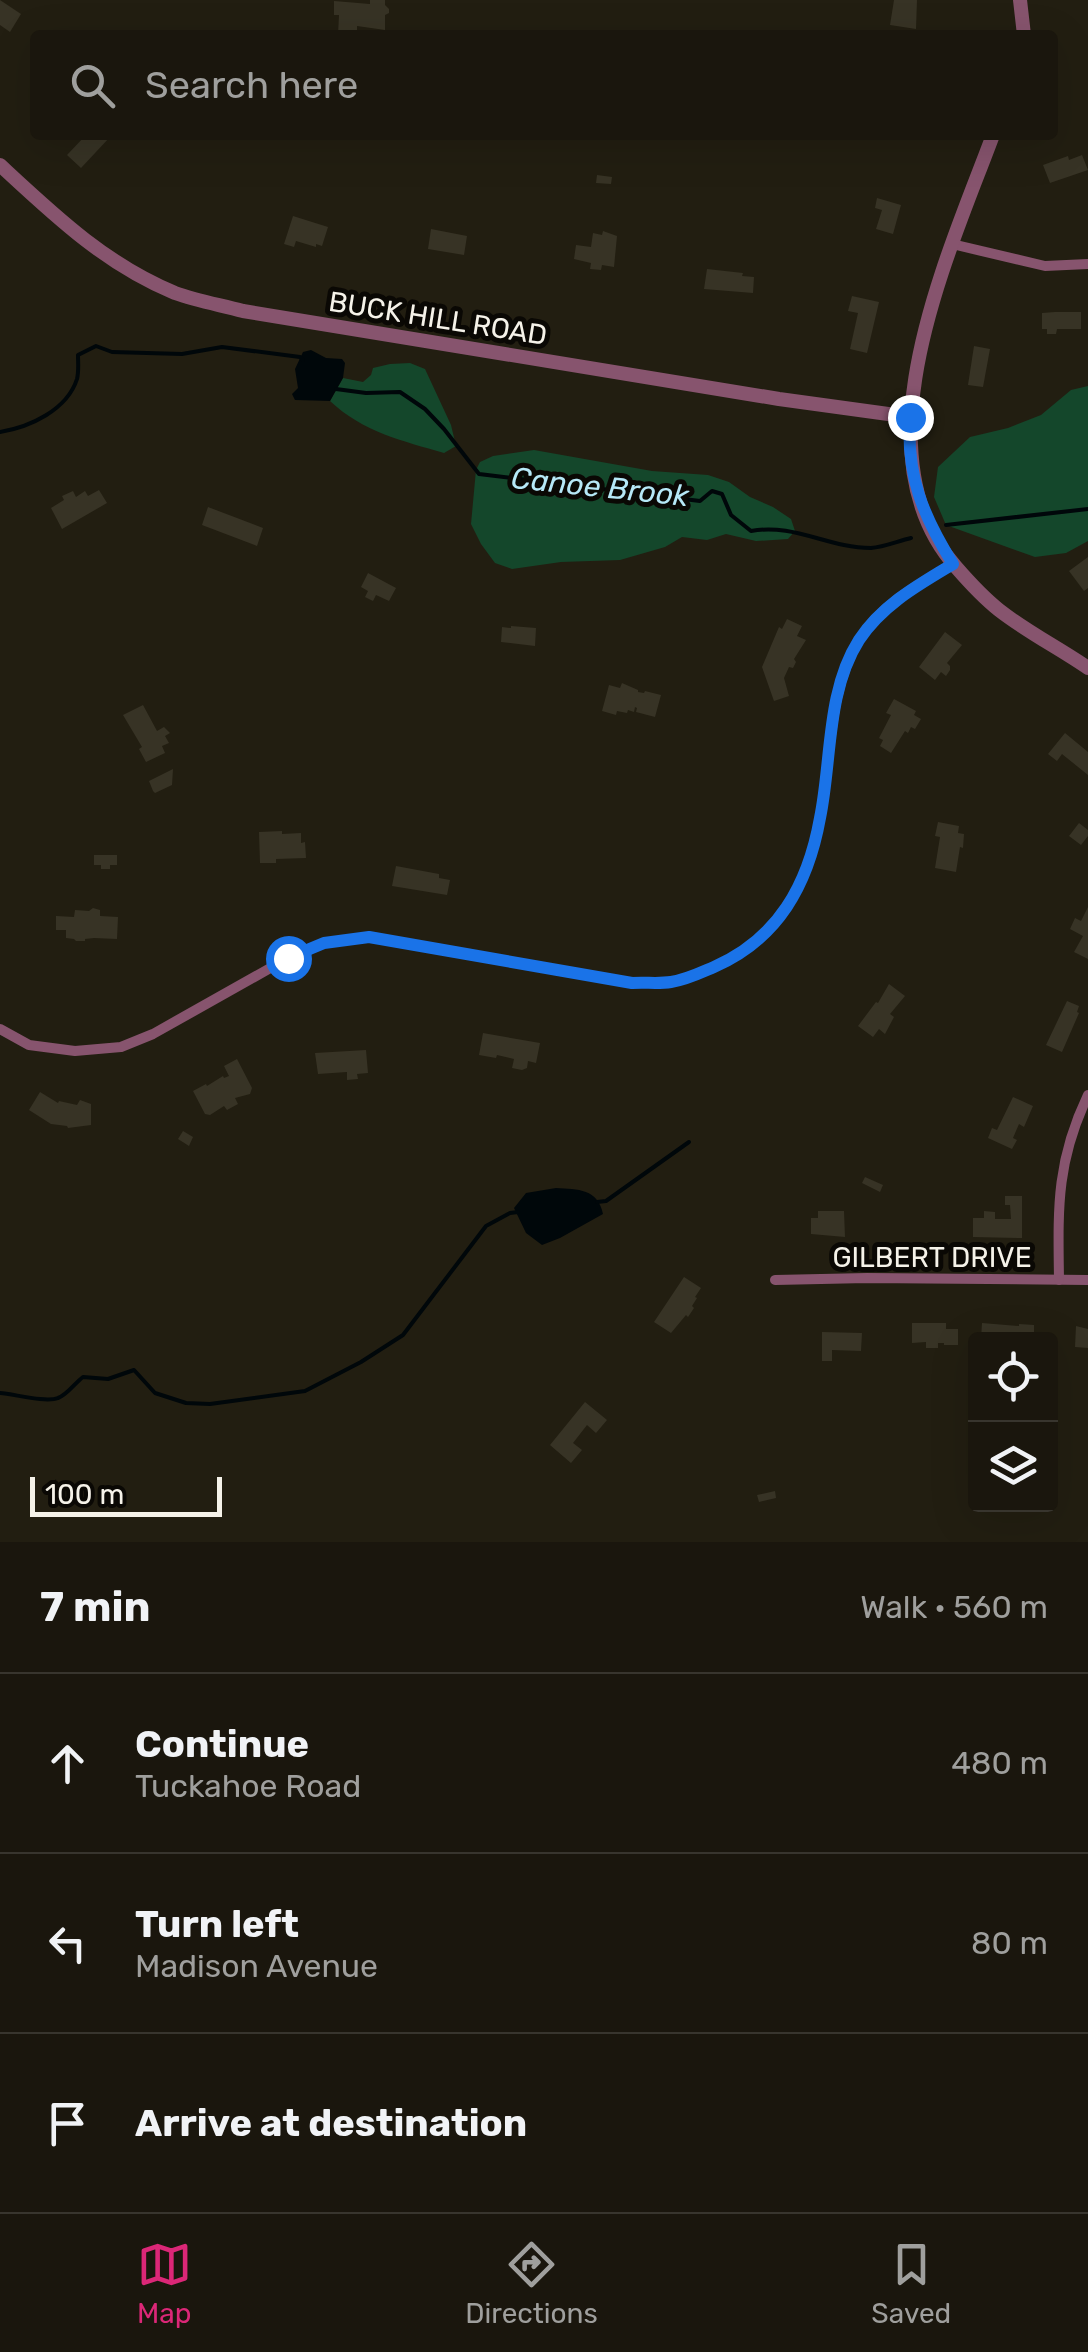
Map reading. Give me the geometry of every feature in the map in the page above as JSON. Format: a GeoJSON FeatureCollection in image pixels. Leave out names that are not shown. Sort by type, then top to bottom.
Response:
{"type":"FeatureCollection","features":[{"type":"Feature","properties":{"kind":"street"},"geometry":{"type":"LineString","coordinates":[[1020,0],[1023,30]]}},
{"type":"Feature","properties":{"kind":"street"},"geometry":{"type":"LineString","coordinates":[[990,140],[952,244],[918,359],[910,417],[912,463],[919,500],[953,564],[996,607],[1088,668]]}},
{"type":"Feature","properties":{"kind":"street","name":"BUCK HILL ROAD"},"geometry":{"type":"LineString","coordinates":[[0,165],[75,234],[120,266],[178,294],[262,314],[910,417]]}},
{"type":"Feature","properties":{"kind":"street"},"geometry":{"type":"LineString","coordinates":[[952,244],[1045,266],[1088,264]]}},
{"type":"Feature","properties":{"kind":"street"},"geometry":{"type":"LineString","coordinates":[[0,1030],[29,1045],[75,1051],[120,1047],[152,1034],[288,958],[324,943],[369,937],[632,983],[671,982],[729,961],[762,939],[783,915],[802,879],[820,819],[842,679],[857,643],[874,618],[914,587],[953,564]]}},
{"type":"Feature","properties":{"kind":"street"},"geometry":{"type":"LineString","coordinates":[[1059,1280],[1058,1200],[1066,1148],[1088,1095]]}},
{"type":"Feature","properties":{"kind":"street","name":"GILBERT DRIVE"},"geometry":{"type":"LineString","coordinates":[[776,1280],[1088,1280]]}},
{"type":"Feature","properties":{"kind":"green space"},"geometry":{"type":"Polygon","coordinates":[[[410,363],[425,369],[451,425],[456,446],[444,453],[370,428],[330,401],[343,378],[363,382],[373,368],[410,363]]]}},
{"type":"Feature","properties":{"kind":"green space"},"geometry":{"type":"Polygon","coordinates":[[[1088,386],[1088,541],[1066,553],[1035,557],[946,525],[934,497],[938,467],[970,437],[1041,415],[1071,390],[1088,386]]]}},
{"type":"Feature","properties":{"kind":"green space"},"geometry":{"type":"Polygon","coordinates":[[[534,450],[652,471],[708,475],[773,507],[791,519],[795,531],[788,539],[756,541],[726,534],[707,540],[682,537],[665,547],[620,560],[512,569],[495,563],[471,524],[476,470],[480,462],[493,456],[534,450]]]}},
{"type":"Feature","properties":{"kind":"shaded area"},"geometry":{"type":"Polygon","coordinates":[[[311,350],[345,363],[343,378],[330,401],[295,400],[292,394],[298,388],[295,369],[303,352],[311,350]]]}},
{"type":"Feature","properties":{"kind":"shaded area"},"geometry":{"type":"Polygon","coordinates":[[[556,1188],[592,1195],[603,1214],[542,1245],[526,1233],[514,1208],[526,1193],[556,1188]]]}},
{"type":"Feature","properties":{"kind":"building"},"geometry":{"type":"Polygon","coordinates":[[[0,0],[21,14],[10,32],[0,25],[0,0]]]}},
{"type":"Feature","properties":{"kind":"building"},"geometry":{"type":"Polygon","coordinates":[[[370,0],[385,0],[389,13],[385,15],[385,30],[357,26],[357,30],[338,30],[334,1],[370,4],[370,0]]]}},
{"type":"Feature","properties":{"kind":"building"},"geometry":{"type":"Polygon","coordinates":[[[894,0],[917,0],[916,29],[890,25],[894,0]]]}},
{"type":"Feature","properties":{"kind":"building"},"geometry":{"type":"Polygon","coordinates":[[[81,140],[107,140],[81,168],[67,155],[81,140]]]}},
{"type":"Feature","properties":{"kind":"building"},"geometry":{"type":"Polygon","coordinates":[[[1082,155],[1088,170],[1050,183],[1043,165],[1082,155]]]}},
{"type":"Feature","properties":{"kind":"building"},"geometry":{"type":"Polygon","coordinates":[[[597,175],[612,177],[611,184],[596,183],[597,175]]]}},
{"type":"Feature","properties":{"kind":"building"},"geometry":{"type":"Polygon","coordinates":[[[877,198],[901,205],[893,234],[876,229],[882,210],[875,208],[877,198]]]}},
{"type":"Feature","properties":{"kind":"building"},"geometry":{"type":"Polygon","coordinates":[[[293,216],[328,227],[322,246],[296,241],[294,247],[284,244],[293,216]]]}},
{"type":"Feature","properties":{"kind":"building"},"geometry":{"type":"Polygon","coordinates":[[[431,229],[467,236],[464,255],[428,249],[431,229]]]}},
{"type":"Feature","properties":{"kind":"building"},"geometry":{"type":"Polygon","coordinates":[[[603,231],[617,236],[614,267],[590,269],[591,263],[574,259],[576,245],[591,247],[593,233],[602,235],[603,231]]]}},
{"type":"Feature","properties":{"kind":"building"},"geometry":{"type":"Polygon","coordinates":[[[707,269],[754,277],[753,293],[704,289],[707,269]]]}},
{"type":"Feature","properties":{"kind":"building"},"geometry":{"type":"Polygon","coordinates":[[[852,296],[879,302],[867,353],[850,349],[858,313],[848,311],[852,296]]]}},
{"type":"Feature","properties":{"kind":"building"},"geometry":{"type":"Polygon","coordinates":[[[1081,312],[1081,329],[1057,329],[1056,334],[1047,334],[1047,329],[1042,329],[1042,313],[1081,312]]]}},
{"type":"Feature","properties":{"kind":"building"},"geometry":{"type":"Polygon","coordinates":[[[974,346],[990,349],[983,387],[968,385],[974,346]]]}},
{"type":"Feature","properties":{"kind":"building"},"geometry":{"type":"Polygon","coordinates":[[[99,490],[107,503],[62,529],[51,508],[64,500],[62,496],[73,491],[76,497],[85,491],[88,496],[99,490]]]}},
{"type":"Feature","properties":{"kind":"building"},"geometry":{"type":"Polygon","coordinates":[[[208,507],[263,528],[257,546],[202,525],[208,507]]]}},
{"type":"Feature","properties":{"kind":"building"},"geometry":{"type":"Polygon","coordinates":[[[1088,557],[1088,588],[1084,591],[1069,571],[1088,557]]]}},
{"type":"Feature","properties":{"kind":"building"},"geometry":{"type":"Polygon","coordinates":[[[368,573],[396,588],[389,601],[376,595],[373,601],[365,597],[368,591],[361,587],[368,573]]]}},
{"type":"Feature","properties":{"kind":"building"},"geometry":{"type":"Polygon","coordinates":[[[787,619],[802,626],[797,636],[806,640],[784,678],[789,696],[774,701],[762,667],[779,627],[782,629],[787,619]]]}},
{"type":"Feature","properties":{"kind":"building"},"geometry":{"type":"Polygon","coordinates":[[[502,627],[536,628],[535,646],[501,642],[502,627]]]}},
{"type":"Feature","properties":{"kind":"building"},"geometry":{"type":"Polygon","coordinates":[[[945,632],[962,645],[947,663],[950,670],[946,676],[941,672],[935,680],[919,667],[945,632]]]}},
{"type":"Feature","properties":{"kind":"building"},"geometry":{"type":"Polygon","coordinates":[[[622,683],[638,692],[661,695],[655,717],[636,712],[635,707],[634,712],[617,711],[616,715],[602,711],[609,685],[620,688],[622,683]]]}},
{"type":"Feature","properties":{"kind":"building"},"geometry":{"type":"Polygon","coordinates":[[[894,699],[916,711],[914,715],[921,719],[915,729],[905,731],[891,753],[880,746],[883,740],[879,738],[894,699]]]}},
{"type":"Feature","properties":{"kind":"building"},"geometry":{"type":"Polygon","coordinates":[[[143,705],[157,731],[164,727],[170,733],[165,736],[169,743],[162,746],[165,753],[146,762],[139,749],[142,747],[123,715],[143,705]]]}},
{"type":"Feature","properties":{"kind":"building"},"geometry":{"type":"Polygon","coordinates":[[[1065,733],[1088,752],[1088,775],[1062,754],[1057,761],[1048,754],[1065,733]]]}},
{"type":"Feature","properties":{"kind":"building"},"geometry":{"type":"Polygon","coordinates":[[[173,769],[172,785],[155,793],[149,781],[173,769]]]}},
{"type":"Feature","properties":{"kind":"building"},"geometry":{"type":"Polygon","coordinates":[[[938,822],[959,826],[958,833],[964,834],[956,872],[935,868],[938,822]]]}},
{"type":"Feature","properties":{"kind":"building"},"geometry":{"type":"Polygon","coordinates":[[[1079,823],[1088,830],[1081,845],[1069,836],[1079,823]]]}},
{"type":"Feature","properties":{"kind":"building"},"geometry":{"type":"Polygon","coordinates":[[[259,832],[301,833],[306,858],[260,863],[259,832]]]}},
{"type":"Feature","properties":{"kind":"building"},"geometry":{"type":"Polygon","coordinates":[[[94,855],[117,855],[117,865],[101,869],[101,865],[94,865],[94,855]]]}},
{"type":"Feature","properties":{"kind":"building"},"geometry":{"type":"Polygon","coordinates":[[[396,866],[439,874],[439,878],[450,880],[447,895],[392,886],[396,866]]]}},
{"type":"Feature","properties":{"kind":"building"},"geometry":{"type":"Polygon","coordinates":[[[1088,907],[1088,959],[1074,952],[1083,936],[1070,929],[1075,918],[1081,921],[1088,907]]]}},
{"type":"Feature","properties":{"kind":"building"},"geometry":{"type":"Polygon","coordinates":[[[75,910],[100,910],[100,916],[118,917],[117,939],[76,941],[66,938],[66,930],[56,930],[56,916],[74,917],[75,910]]]}},
{"type":"Feature","properties":{"kind":"building"},"geometry":{"type":"Polygon","coordinates":[[[889,984],[905,996],[890,1014],[894,1017],[885,1034],[879,1029],[873,1037],[858,1026],[889,984]]]}},
{"type":"Feature","properties":{"kind":"building"},"geometry":{"type":"Polygon","coordinates":[[[1067,1001],[1079,1006],[1079,1013],[1062,1052],[1046,1045],[1067,1001]]]}},
{"type":"Feature","properties":{"kind":"building"},"geometry":{"type":"Polygon","coordinates":[[[483,1033],[540,1043],[536,1063],[528,1061],[527,1068],[522,1070],[512,1068],[514,1059],[479,1055],[483,1033]]]}},
{"type":"Feature","properties":{"kind":"building"},"geometry":{"type":"Polygon","coordinates":[[[366,1050],[368,1073],[357,1074],[358,1079],[347,1080],[347,1072],[318,1074],[315,1053],[366,1050]]]}},
{"type":"Feature","properties":{"kind":"building"},"geometry":{"type":"Polygon","coordinates":[[[237,1059],[252,1088],[250,1094],[235,1098],[238,1104],[227,1110],[224,1106],[205,1114],[193,1091],[229,1076],[224,1066],[237,1059]]]}},
{"type":"Feature","properties":{"kind":"building"},"geometry":{"type":"Polygon","coordinates":[[[40,1092],[58,1103],[77,1105],[80,1100],[91,1104],[91,1125],[68,1128],[51,1124],[29,1110],[40,1092]]]}},
{"type":"Feature","properties":{"kind":"building"},"geometry":{"type":"Polygon","coordinates":[[[1013,1097],[1033,1106],[1024,1127],[1019,1124],[1012,1149],[988,1138],[992,1128],[997,1130],[1013,1097]]]}},
{"type":"Feature","properties":{"kind":"building"},"geometry":{"type":"Polygon","coordinates":[[[183,1131],[193,1137],[189,1146],[178,1139],[183,1131]]]}},
{"type":"Feature","properties":{"kind":"building"},"geometry":{"type":"Polygon","coordinates":[[[865,1177],[883,1185],[880,1192],[862,1183],[865,1177]]]}},
{"type":"Feature","properties":{"kind":"building"},"geometry":{"type":"Polygon","coordinates":[[[1005,1196],[1022,1196],[1022,1238],[973,1237],[973,1218],[984,1218],[984,1211],[995,1212],[995,1219],[1011,1219],[1005,1196]]]}},
{"type":"Feature","properties":{"kind":"building"},"geometry":{"type":"Polygon","coordinates":[[[818,1211],[844,1211],[845,1237],[811,1234],[811,1218],[818,1218],[818,1211]]]}},
{"type":"Feature","properties":{"kind":"building"},"geometry":{"type":"Polygon","coordinates":[[[684,1277],[701,1288],[688,1317],[671,1333],[654,1322],[684,1277]]]}},
{"type":"Feature","properties":{"kind":"building"},"geometry":{"type":"Polygon","coordinates":[[[912,1323],[946,1323],[946,1329],[958,1329],[958,1345],[938,1343],[938,1348],[926,1348],[926,1342],[912,1343],[912,1323]]]}},
{"type":"Feature","properties":{"kind":"building"},"geometry":{"type":"Polygon","coordinates":[[[982,1323],[1034,1325],[1034,1332],[981,1332],[982,1323]]]}},
{"type":"Feature","properties":{"kind":"building"},"geometry":{"type":"Polygon","coordinates":[[[1076,1326],[1088,1329],[1088,1348],[1075,1347],[1076,1326]]]}},
{"type":"Feature","properties":{"kind":"building"},"geometry":{"type":"Polygon","coordinates":[[[822,1332],[862,1333],[861,1351],[832,1350],[832,1361],[822,1361],[822,1332]]]}},
{"type":"Feature","properties":{"kind":"building"},"geometry":{"type":"Polygon","coordinates":[[[585,1402],[607,1420],[596,1433],[587,1425],[573,1443],[582,1450],[571,1463],[550,1445],[585,1402]]]}},
{"type":"Feature","properties":{"kind":"building"},"geometry":{"type":"Polygon","coordinates":[[[775,1491],[776,1498],[759,1502],[757,1495],[775,1491]]]}},
{"type":"Feature","properties":{"kind":"waterway","name":"Canoe Brook"},"geometry":{"type":"LineString","coordinates":[[0,432],[35,421],[65,400],[77,379],[78,355],[96,346],[112,352],[182,354],[222,347],[303,360]]}},
{"type":"Feature","properties":{"kind":"waterway","name":"Canoe Brook"},"geometry":{"type":"LineString","coordinates":[[336,389],[400,392],[425,409],[479,474],[700,501],[712,491],[722,494],[731,515],[751,531],[782,530],[871,548],[911,538]]}},
{"type":"Feature","properties":{"kind":"waterway","name":"Canoe Brook"},"geometry":{"type":"LineString","coordinates":[[946,525],[1088,509]]}},
{"type":"Feature","properties":{"kind":"waterway"},"geometry":{"type":"LineString","coordinates":[[597,1202],[606,1201],[689,1142]]}},
{"type":"Feature","properties":{"kind":"waterway"},"geometry":{"type":"LineString","coordinates":[[0,1393],[53,1399],[65,1394],[83,1377],[108,1379],[134,1370],[155,1393],[186,1403],[210,1404],[305,1391],[403,1335],[486,1226],[518,1212]]}},
{"type":"Feature","properties":{"kind":"route"},"geometry":{"type":"LineString","coordinates":[[288,958],[324,943],[369,937],[632,983],[671,982],[729,961],[762,939],[783,915],[802,879],[820,819],[842,679],[857,643],[874,618],[914,587],[953,564],[919,500],[910,417]]}}]}
